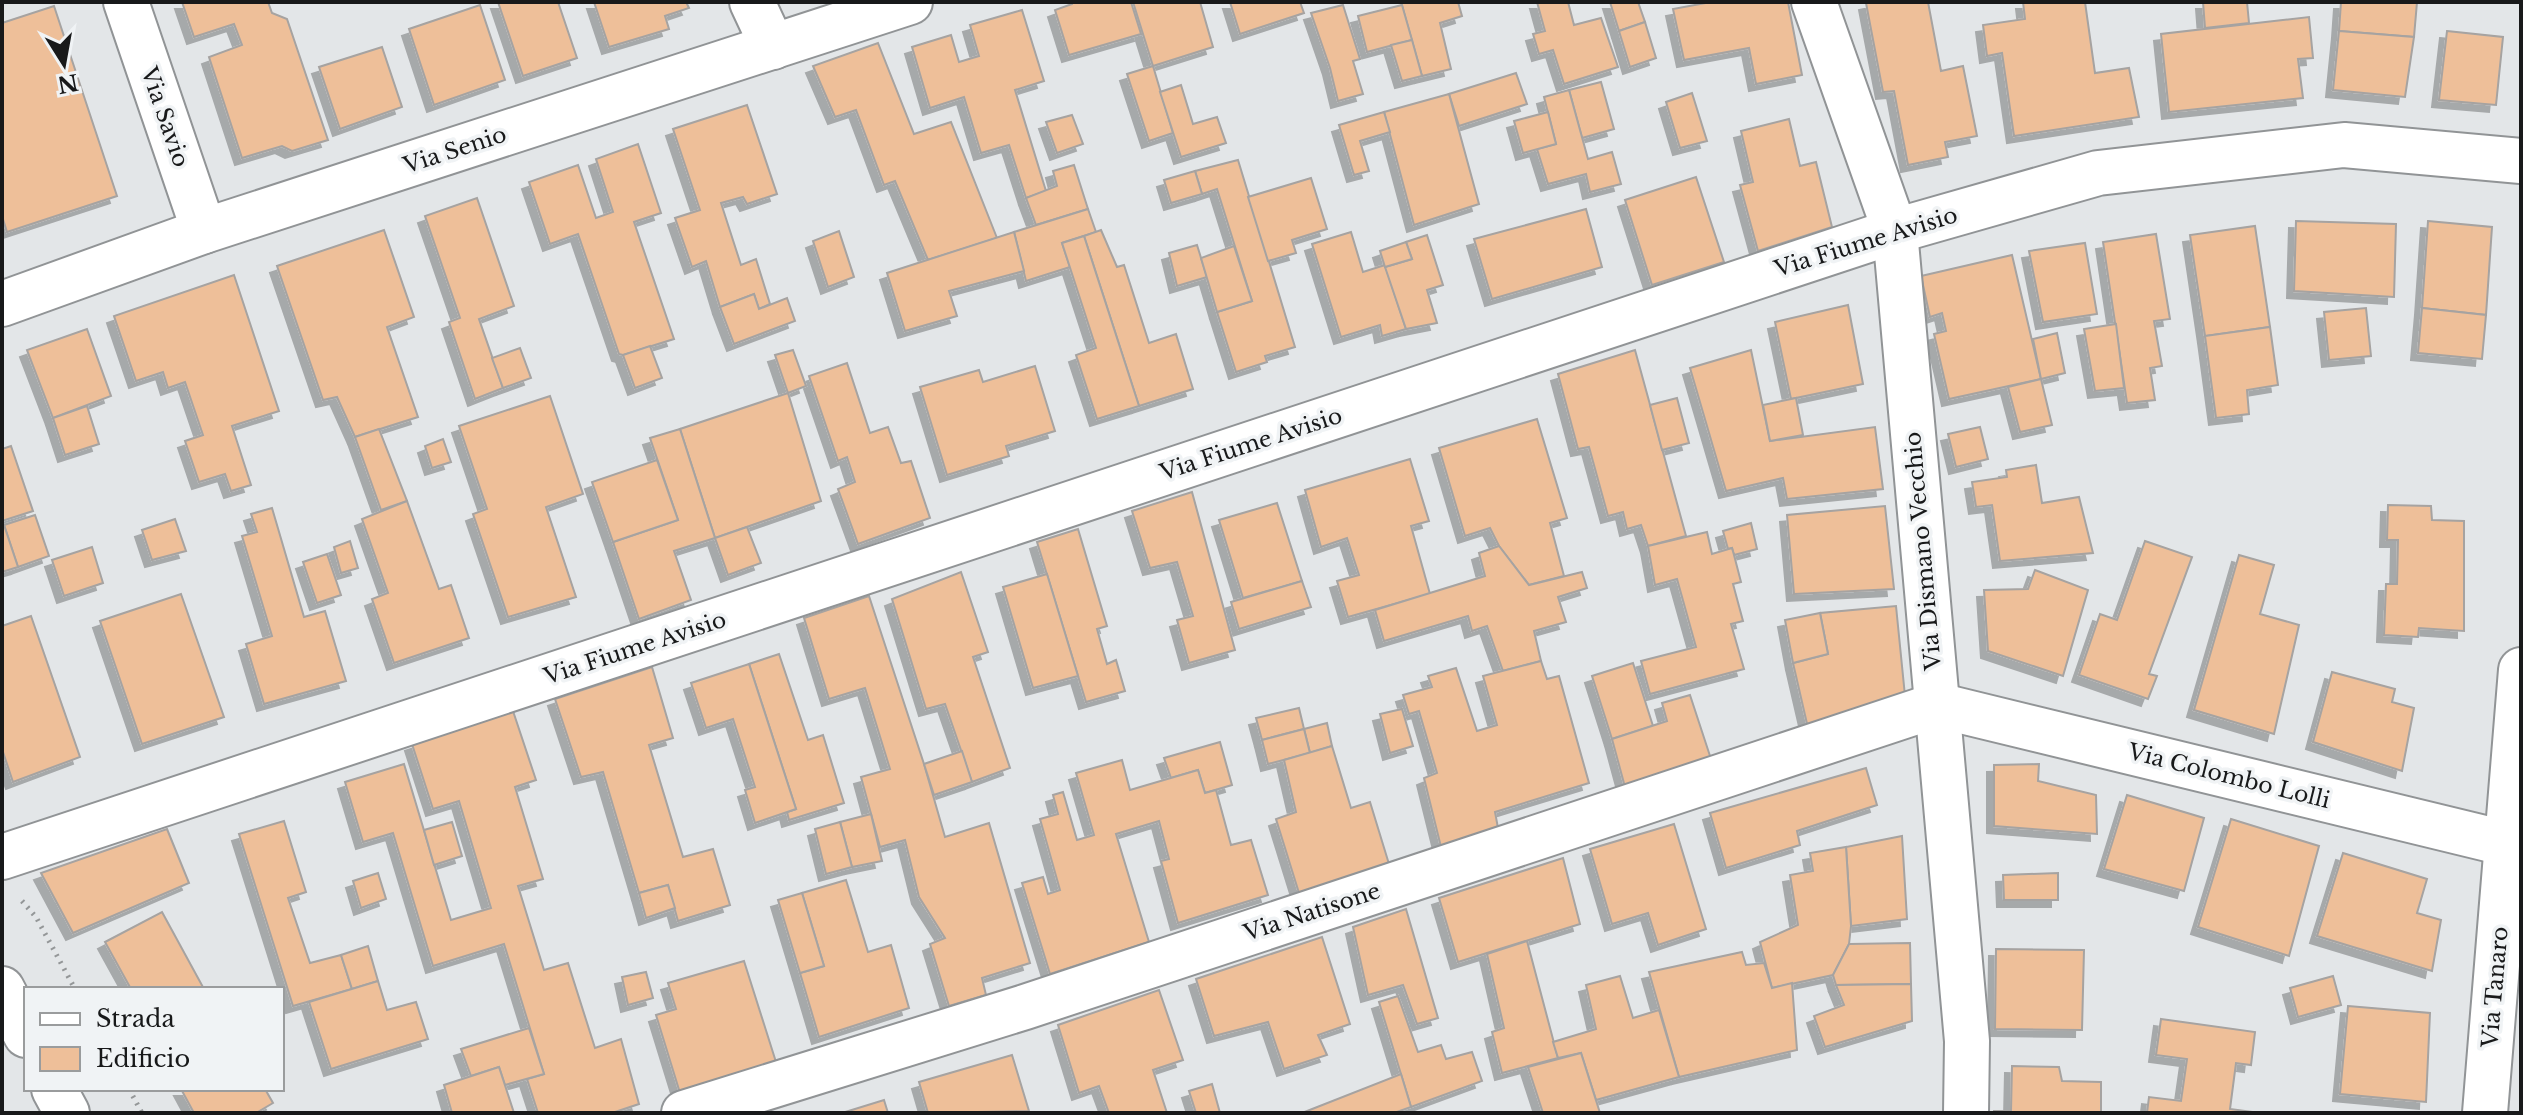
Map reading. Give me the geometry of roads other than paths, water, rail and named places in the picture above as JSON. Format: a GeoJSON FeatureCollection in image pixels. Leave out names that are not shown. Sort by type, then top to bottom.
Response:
{"type":"FeatureCollection","features":[{"type":"Feature","properties":{"kind":"street","name":"Via Savio"},"geometry":{"type":"LineString","coordinates":[[126,2],[204,231]]}},
{"type":"Feature","properties":{"kind":"street"},"geometry":{"type":"LineString","coordinates":[[752,2],[773,47]]}},
{"type":"Feature","properties":{"kind":"street","name":"Via Senio"},"geometry":{"type":"LineString","coordinates":[[2,304],[204,231],[910,2]]}},
{"type":"Feature","properties":{"kind":"street","name":"Via Dismano Vecchio"},"geometry":{"type":"LineString","coordinates":[[1814,2],[1895,231],[1967,1041],[1966,1113]]}},
{"type":"Feature","properties":{"kind":"street","name":"Via Fiume Avisio"},"geometry":{"type":"LineString","coordinates":[[2,857],[1895,231],[2098,173],[2344,145],[2521,161]]}},
{"type":"Feature","properties":{"kind":"street","name":"Via Tanaro"},"geometry":{"type":"LineString","coordinates":[[2485,1113],[2514,845],[2521,670]]}},
{"type":"Feature","properties":{"kind":"street","name":"Via Colombo Lolli"},"geometry":{"type":"LineString","coordinates":[[1937,705],[2514,845]]}},
{"type":"Feature","properties":{"kind":"street","name":"Via Natisone"},"geometry":{"type":"LineString","coordinates":[[684,1113],[1025,1007],[1937,705]]}},
{"type":"Feature","properties":{"kind":"street"},"geometry":{"type":"LineString","coordinates":[[2,989],[24,1031]]}},
{"type":"Feature","properties":{"kind":"street"},"geometry":{"type":"LineString","coordinates":[[55,1091],[67,1113]]}}]}
